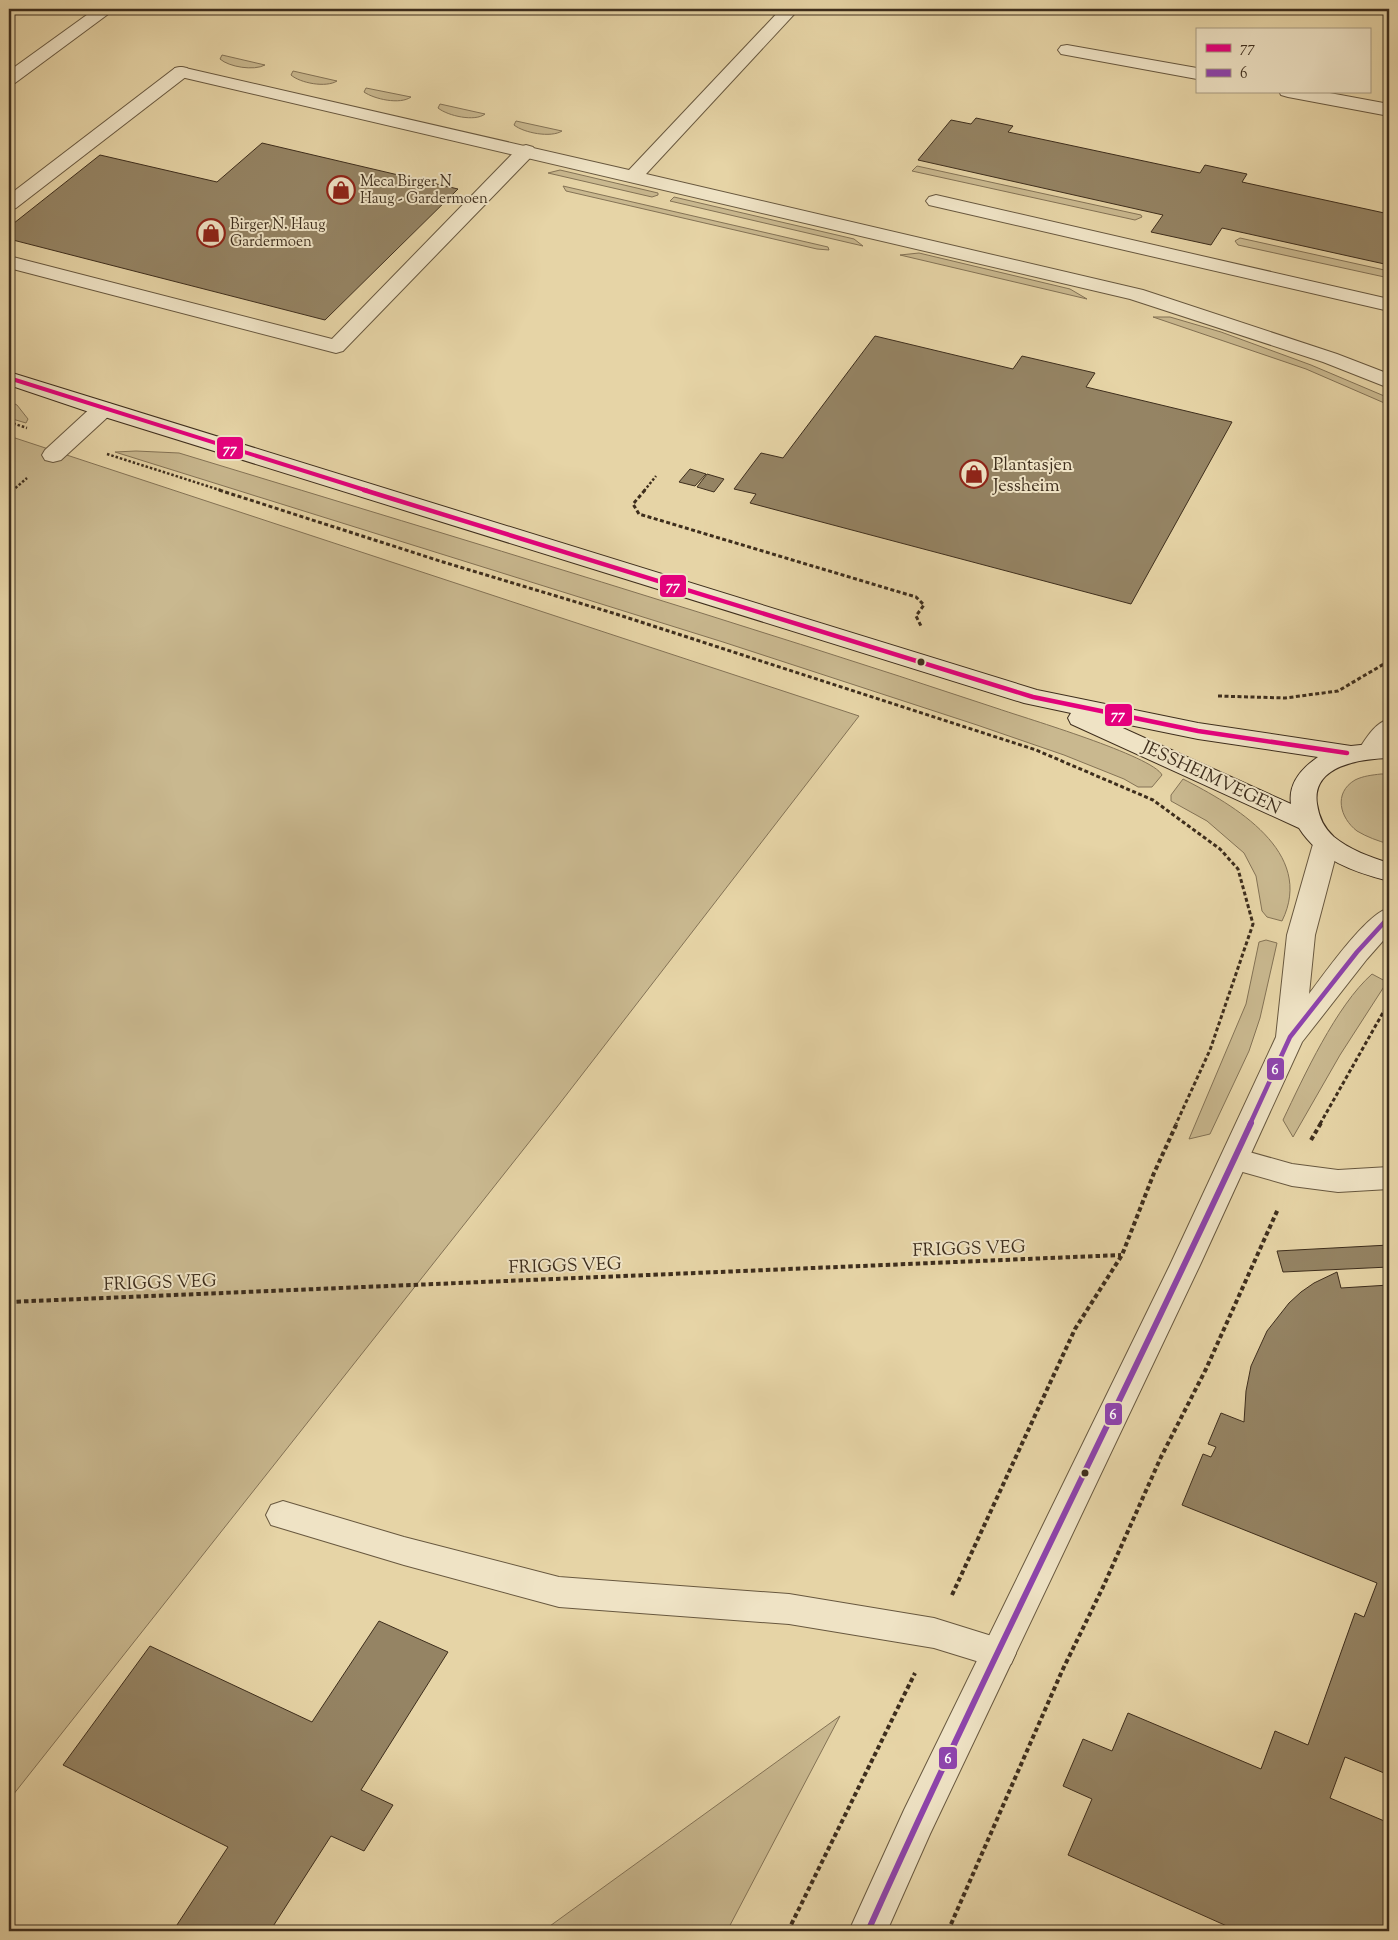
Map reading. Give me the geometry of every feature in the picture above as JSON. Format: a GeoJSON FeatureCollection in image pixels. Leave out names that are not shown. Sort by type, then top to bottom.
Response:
{"type":"FeatureCollection","features":[{"type":"Feature","properties":{"kind":"street"},"geometry":{"type":"LineString","coordinates":[[9,79],[106,9]]}},
{"type":"Feature","properties":{"kind":"street"},"geometry":{"type":"LineString","coordinates":[[634,176],[790,9]]}},
{"type":"Feature","properties":{"kind":"street"},"geometry":{"type":"LineString","coordinates":[[1067,50],[1196,74]]}},
{"type":"Feature","properties":{"kind":"street"},"geometry":{"type":"LineString","coordinates":[[9,204],[181,72],[1136,294],[1330,358],[1389,382]]}},
{"type":"Feature","properties":{"kind":"street"},"geometry":{"type":"LineString","coordinates":[[1293,92],[1389,110]]}},
{"type":"Feature","properties":{"kind":"street"},"geometry":{"type":"LineString","coordinates":[[9,262],[336,347],[526,152]]}},
{"type":"Feature","properties":{"kind":"street"},"geometry":{"type":"LineString","coordinates":[[936,201],[1389,305]]}},
{"type":"Feature","properties":{"kind":"street","name":"JESSHEIMVEGEN"},"geometry":{"type":"LineString","coordinates":[[9,378],[103,410],[1034,697],[1198,731],[1347,753]]}},
{"type":"Feature","properties":{"kind":"street"},"geometry":{"type":"LineString","coordinates":[[60,448],[103,410]]}},
{"type":"Feature","properties":{"kind":"street","name":"JESSHEIMVEGEN"},"geometry":{"type":"LineString","coordinates":[[1034,697],[1308,822]]}},
{"type":"Feature","properties":{"kind":"street"},"geometry":{"type":"LineString","coordinates":[[1389,727],[1381,749],[1347,753],[1327,762],[1312,774],[1304,788],[1302,805],[1308,822],[1326,844],[1355,862],[1389,872]]}},
{"type":"Feature","properties":{"kind":"street"},"geometry":{"type":"LineString","coordinates":[[1290,1037],[1301,935],[1326,844]]}},
{"type":"Feature","properties":{"kind":"street"},"geometry":{"type":"LineString","coordinates":[[868,1931],[1235,1158],[1290,1037],[1357,952],[1389,917]]}},
{"type":"Feature","properties":{"kind":"street"},"geometry":{"type":"LineString","coordinates":[[1235,1158],[1292,1175],[1338,1181],[1389,1178]]}},
{"type":"Feature","properties":{"kind":"street"},"geometry":{"type":"LineString","coordinates":[[283,1514],[404,1551],[559,1592],[789,1609],[934,1633],[999,1653]]}},
{"type":"Feature","properties":{"kind":"path"},"geometry":{"type":"LineString","coordinates":[[9,422],[60,448],[616,614],[1036,750],[1153,800],[1220,849],[1238,869],[1253,924],[1210,1050],[1154,1174],[1122,1255],[1075,1329],[934,1633],[788,1931]]}},
{"type":"Feature","properties":{"kind":"path"},"geometry":{"type":"LineString","coordinates":[[656,476],[633,504],[640,514],[916,597],[924,605],[916,616]]}},
{"type":"Feature","properties":{"kind":"path"},"geometry":{"type":"LineString","coordinates":[[9,494],[16,489]]}},
{"type":"Feature","properties":{"kind":"path"},"geometry":{"type":"LineString","coordinates":[[1212,696],[1285,698],[1338,691],[1388,665],[1389,661]]}},
{"type":"Feature","properties":{"kind":"path"},"geometry":{"type":"LineString","coordinates":[[948,1931],[1062,1671],[1103,1587],[1161,1457],[1217,1344],[1292,1175],[1343,1080],[1389,1002]]}},
{"type":"Feature","properties":{"kind":"path","name":"FRIGGS VEG"},"geometry":{"type":"LineString","coordinates":[[9,1302],[1122,1255]]}},
{"type":"Feature","properties":{"kind":"shaded area"},"geometry":{"type":"Polygon","coordinates":[[[222,55],[265,65],[255,68],[235,66],[220,59],[222,55]]]}},
{"type":"Feature","properties":{"kind":"shaded area"},"geometry":{"type":"Polygon","coordinates":[[[293,71],[337,81],[326,84],[307,82],[291,75],[293,71]]]}},
{"type":"Feature","properties":{"kind":"shaded area"},"geometry":{"type":"Polygon","coordinates":[[[366,88],[411,97],[400,101],[380,99],[364,92],[366,88]]]}},
{"type":"Feature","properties":{"kind":"shaded area"},"geometry":{"type":"Polygon","coordinates":[[[440,104],[485,114],[475,118],[455,116],[438,108],[440,104]]]}},
{"type":"Feature","properties":{"kind":"shaded area"},"geometry":{"type":"Polygon","coordinates":[[[516,121],[562,131],[551,134],[531,132],[518,128],[514,125],[516,121]]]}},
{"type":"Feature","properties":{"kind":"shaded area"},"geometry":{"type":"Polygon","coordinates":[[[917,166],[1141,215],[1142,217],[1135,220],[912,171],[917,166]]]}},
{"type":"Feature","properties":{"kind":"shaded area"},"geometry":{"type":"Polygon","coordinates":[[[560,170],[658,193],[658,195],[652,197],[548,173],[560,170]]]}},
{"type":"Feature","properties":{"kind":"shaded area"},"geometry":{"type":"Polygon","coordinates":[[[563,186],[828,247],[829,250],[817,249],[566,191],[563,186]]]}},
{"type":"Feature","properties":{"kind":"shaded area"},"geometry":{"type":"Polygon","coordinates":[[[674,197],[854,239],[863,246],[670,201],[674,197]]]}},
{"type":"Feature","properties":{"kind":"shaded area"},"geometry":{"type":"Polygon","coordinates":[[[1240,238],[1389,271],[1389,278],[1238,245],[1235,241],[1240,238]]]}},
{"type":"Feature","properties":{"kind":"shaded area"},"geometry":{"type":"Polygon","coordinates":[[[919,253],[1070,289],[1087,299],[900,255],[919,253]]]}},
{"type":"Feature","properties":{"kind":"shaded area"},"geometry":{"type":"Polygon","coordinates":[[[1153,317],[1170,317],[1221,332],[1311,365],[1389,398],[1389,405],[1306,369],[1153,317]]]}},
{"type":"Feature","properties":{"kind":"shaded area"},"geometry":{"type":"Polygon","coordinates":[[[9,401],[17,405],[28,419],[26,423],[9,418],[9,401]]]}},
{"type":"Feature","properties":{"kind":"shaded area"},"geometry":{"type":"Polygon","coordinates":[[[9,436],[859,716],[557,1107],[9,1800],[9,436]]]}},
{"type":"Feature","properties":{"kind":"shaded area"},"geometry":{"type":"Polygon","coordinates":[[[115,452],[179,453],[701,613],[1087,738],[1136,758],[1153,767],[1162,775],[1152,787],[1138,787],[1124,779],[1064,755],[977,725],[723,642],[115,452]]]}},
{"type":"Feature","properties":{"kind":"shaded area"},"geometry":{"type":"Polygon","coordinates":[[[1389,774],[1389,844],[1357,831],[1346,819],[1341,806],[1341,798],[1348,785],[1361,778],[1389,774]]]}},
{"type":"Feature","properties":{"kind":"shaded area"},"geometry":{"type":"Polygon","coordinates":[[[1183,779],[1225,802],[1246,817],[1264,834],[1279,853],[1288,873],[1290,896],[1282,921],[1267,917],[1262,911],[1256,876],[1244,853],[1207,821],[1171,801],[1171,795],[1183,779]]]}},
{"type":"Feature","properties":{"kind":"shaded area"},"geometry":{"type":"Polygon","coordinates":[[[1266,940],[1277,943],[1260,1018],[1249,1051],[1210,1134],[1189,1139],[1246,1004],[1259,942],[1266,940]]]}},
{"type":"Feature","properties":{"kind":"shaded area"},"geometry":{"type":"Polygon","coordinates":[[[1372,974],[1387,982],[1340,1055],[1293,1137],[1283,1120],[1322,1042],[1346,1004],[1372,974]]]}},
{"type":"Feature","properties":{"kind":"shaded area"},"geometry":{"type":"Polygon","coordinates":[[[840,1716],[727,1931],[543,1931],[840,1716]]]}},
{"type":"Feature","properties":{"kind":"building"},"geometry":{"type":"Polygon","coordinates":[[[976,118],[1013,126],[1008,132],[1200,173],[1205,165],[1247,174],[1242,182],[1389,214],[1389,265],[1222,228],[1211,245],[1151,232],[1163,215],[918,160],[951,120],[971,124],[976,118]]]}},
{"type":"Feature","properties":{"kind":"building","name":"Birger N. Haug Gardermoen"},"geometry":{"type":"Polygon","coordinates":[[[262,143],[458,189],[325,320],[9,239],[9,227],[100,155],[217,182],[262,143]]]}},
{"type":"Feature","properties":{"kind":"building","name":"Plantasjen Jessheim"},"geometry":{"type":"Polygon","coordinates":[[[875,336],[1013,369],[1022,356],[1095,373],[1086,387],[1232,422],[1131,604],[750,503],[756,494],[734,489],[761,453],[783,458],[875,336]]]}},
{"type":"Feature","properties":{"kind":"building"},"geometry":{"type":"Polygon","coordinates":[[[690,469],[706,474],[695,486],[679,482],[690,469]]]}},
{"type":"Feature","properties":{"kind":"building"},"geometry":{"type":"Polygon","coordinates":[[[707,474],[724,479],[714,492],[697,487],[707,474]]]}},
{"type":"Feature","properties":{"kind":"building"},"geometry":{"type":"Polygon","coordinates":[[[1389,1245],[1389,1267],[1283,1272],[1277,1251],[1389,1245]]]}},
{"type":"Feature","properties":{"kind":"building"},"geometry":{"type":"Polygon","coordinates":[[[1337,1272],[1341,1288],[1389,1285],[1389,1775],[1345,1757],[1330,1798],[1389,1823],[1389,1931],[1238,1931],[1068,1855],[1092,1799],[1063,1786],[1083,1739],[1112,1751],[1128,1713],[1261,1769],[1275,1731],[1308,1745],[1355,1613],[1364,1617],[1377,1583],[1182,1505],[1203,1454],[1211,1457],[1216,1447],[1208,1444],[1221,1413],[1244,1422],[1246,1391],[1251,1366],[1267,1331],[1289,1303],[1301,1292],[1314,1283],[1337,1272]]]}},
{"type":"Feature","properties":{"kind":"building"},"geometry":{"type":"Polygon","coordinates":[[[379,1621],[448,1652],[361,1790],[393,1805],[364,1851],[331,1836],[270,1931],[173,1931],[228,1847],[63,1765],[150,1646],[312,1722],[379,1621]]]}},
{"type":"Feature","properties":{"kind":"transit line","name":"77"},"geometry":{"type":"LineString","coordinates":[[9,378],[103,409],[1033,697],[1198,731],[1347,753]]}},
{"type":"Feature","properties":{"kind":"transit line","name":"6"},"geometry":{"type":"LineString","coordinates":[[868,1931],[917,1822],[1185,1265],[1290,1037],[1357,952],[1389,917]]}},
{"type":"Feature","properties":{"kind":"place","name":"Meca Birger N Haug - Gardermoen"},"geometry":{"type":"Point","coordinates":[341,190]}},
{"type":"Feature","properties":{"kind":"place","name":"Birger N. Haug Gardermoen"},"geometry":{"type":"Point","coordinates":[211,233]}},
{"type":"Feature","properties":{"kind":"place","name":"Plantasjen Jessheim"},"geometry":{"type":"Point","coordinates":[974,474]}}]}
